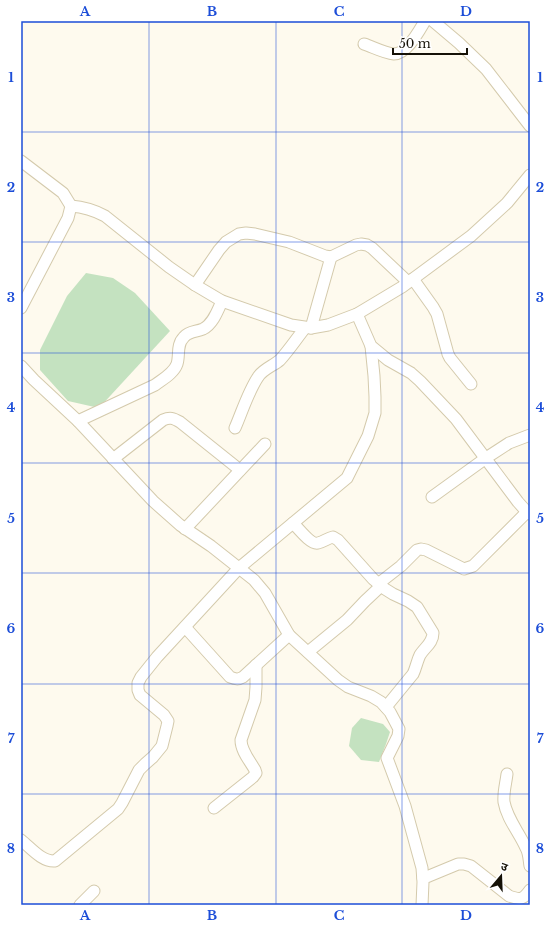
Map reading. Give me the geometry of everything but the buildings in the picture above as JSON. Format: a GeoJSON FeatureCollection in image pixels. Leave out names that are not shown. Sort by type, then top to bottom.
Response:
{"type":"FeatureCollection","features":[{"type":"Feature","properties":{"kind":"street"},"geometry":{"type":"LineString","coordinates":[[364,44],[396,54],[407,47],[425,21]]}},
{"type":"Feature","properties":{"kind":"street"},"geometry":{"type":"LineString","coordinates":[[433,21],[486,69],[530,126]]}},
{"type":"Feature","properties":{"kind":"street"},"geometry":{"type":"LineString","coordinates":[[21,161],[63,193],[71,206],[68,218],[21,308]]}},
{"type":"Feature","properties":{"kind":"street"},"geometry":{"type":"LineString","coordinates":[[71,206],[83,207],[106,216],[169,268],[222,301],[291,326],[308,328],[328,325],[357,314],[411,280],[470,236],[507,203],[530,176]]}},
{"type":"Feature","properties":{"kind":"street"},"geometry":{"type":"LineString","coordinates":[[196,285],[219,250],[226,242],[239,234],[255,234],[289,242],[331,257],[356,245],[367,245],[411,280],[433,306],[437,314],[448,354],[471,384]]}},
{"type":"Feature","properties":{"kind":"street"},"geometry":{"type":"LineString","coordinates":[[235,428],[258,377],[263,371],[278,361],[308,328],[331,257]]}},
{"type":"Feature","properties":{"kind":"street"},"geometry":{"type":"LineString","coordinates":[[78,421],[155,385],[166,377],[174,369],[177,363],[178,349],[184,337],[188,333],[208,326],[222,301]]}},
{"type":"Feature","properties":{"kind":"street"},"geometry":{"type":"LineString","coordinates":[[21,840],[42,858],[49,862],[55,861],[118,809],[139,770],[162,746],[168,721],[164,715],[140,695],[138,683],[141,677],[239,568],[347,478],[368,436],[375,413],[374,376],[370,346],[357,314]]}},
{"type":"Feature","properties":{"kind":"street"},"geometry":{"type":"LineString","coordinates":[[308,652],[347,620],[380,585],[417,550],[426,550],[464,569],[473,566],[528,513],[518,502],[456,419],[411,373],[388,360],[370,346]]}},
{"type":"Feature","properties":{"kind":"street"},"geometry":{"type":"LineString","coordinates":[[21,366],[78,421],[166,513],[185,529],[211,546],[254,580],[265,593],[289,635],[338,680],[348,687],[371,696],[386,707],[399,729],[398,736],[387,758],[405,806],[422,868],[430,876]]}},
{"type":"Feature","properties":{"kind":"street"},"geometry":{"type":"LineString","coordinates":[[113,459],[163,420],[168,418],[180,422],[240,470]]}},
{"type":"Feature","properties":{"kind":"street"},"geometry":{"type":"LineString","coordinates":[[432,497],[486,458],[510,443],[530,435]]}},
{"type":"Feature","properties":{"kind":"street"},"geometry":{"type":"LineString","coordinates":[[185,529],[265,444]]}},
{"type":"Feature","properties":{"kind":"street"},"geometry":{"type":"LineString","coordinates":[[293,523],[310,541],[314,543],[318,543],[333,537],[338,540],[372,579],[393,594],[417,607],[433,633],[432,641],[421,654],[412,674],[386,707]]}},
{"type":"Feature","properties":{"kind":"street"},"geometry":{"type":"LineString","coordinates":[[185,628],[230,677],[234,679],[243,677],[289,635]]}},
{"type":"Feature","properties":{"kind":"street"},"geometry":{"type":"LineString","coordinates":[[214,808],[256,773],[241,745],[241,740],[255,700],[256,665]]}},
{"type":"Feature","properties":{"kind":"street"},"geometry":{"type":"LineString","coordinates":[[507,774],[504,800],[508,816],[526,847],[530,866]]}},
{"type":"Feature","properties":{"kind":"street"},"geometry":{"type":"LineString","coordinates":[[430,876],[458,864],[464,864],[471,866],[509,896],[521,899],[526,896],[530,890]]}},
{"type":"Feature","properties":{"kind":"street"},"geometry":{"type":"LineString","coordinates":[[422,905],[430,876]]}},
{"type":"Feature","properties":{"kind":"street"},"geometry":{"type":"LineString","coordinates":[[80,905],[94,891]]}},
{"type":"Feature","properties":{"kind":"shaded area"},"geometry":{"type":"Polygon","coordinates":[[[86,273],[113,278],[135,293],[170,331],[99,408],[68,401],[40,370],[40,350],[67,296],[86,273]]]}},
{"type":"Feature","properties":{"kind":"shaded area"},"geometry":{"type":"Polygon","coordinates":[[[361,718],[383,724],[390,732],[379,762],[361,760],[349,746],[352,728],[361,718]]]}}]}
